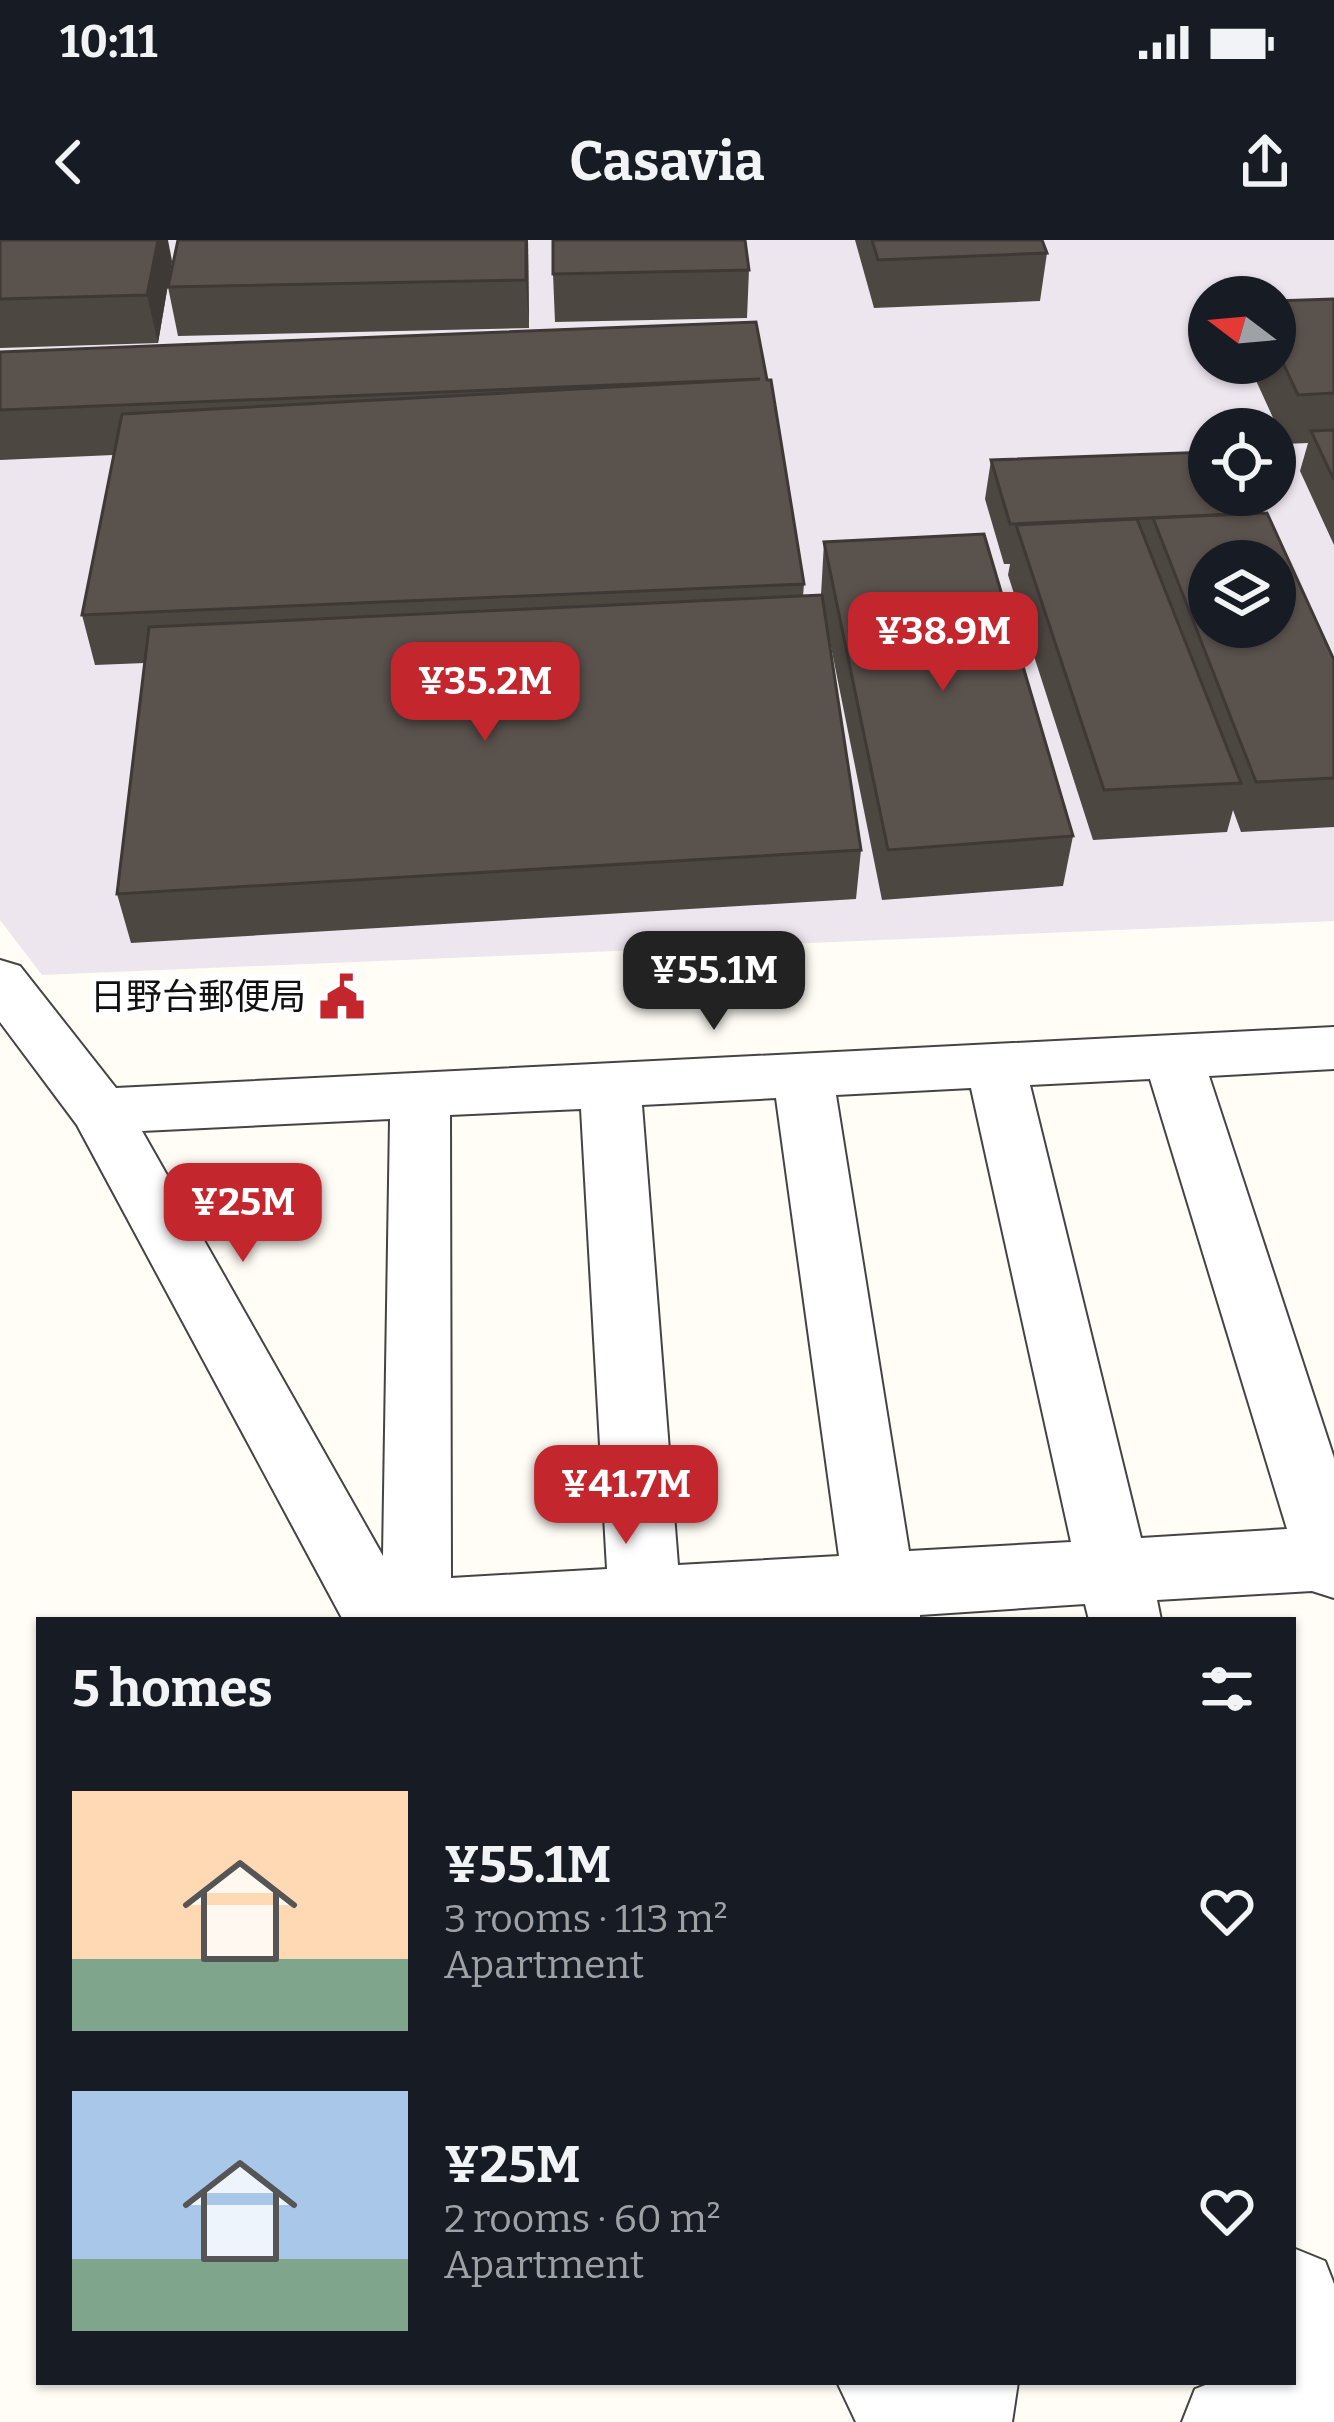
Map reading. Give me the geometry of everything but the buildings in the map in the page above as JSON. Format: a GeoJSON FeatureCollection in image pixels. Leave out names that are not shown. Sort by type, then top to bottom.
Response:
{"type":"FeatureCollection","features":[{"type":"Feature","properties":{"kind":"street"},"geometry":{"type":"LineString","coordinates":[[0,980],[100,1111],[378,1617]]}},
{"type":"Feature","properties":{"kind":"street"},"geometry":{"type":"LineString","coordinates":[[100,1111],[1334,1048]]}},
{"type":"Feature","properties":{"kind":"street"},"geometry":{"type":"LineString","coordinates":[[412,1617],[1119,1596],[1333,1561],[1173,1058]]}},
{"type":"Feature","properties":{"kind":"street"},"geometry":{"type":"LineString","coordinates":[[996,1067],[1119,1596]]}},
{"type":"Feature","properties":{"kind":"street"},"geometry":{"type":"LineString","coordinates":[[803,1077],[882,1603]]}},
{"type":"Feature","properties":{"kind":"street"},"geometry":{"type":"LineString","coordinates":[[610,1087],[645,1610]]}},
{"type":"Feature","properties":{"kind":"street"},"geometry":{"type":"LineString","coordinates":[[380,1617],[419,1571],[420,1096]]}},
{"type":"Feature","properties":{"kind":"street"},"geometry":{"type":"LineString","coordinates":[[1228,2422],[1328,2409],[1296,2303]]}},
{"type":"Feature","properties":{"kind":"street"},"geometry":{"type":"LineString","coordinates":[[885,2385],[912,2422]]}},
{"type":"Feature","properties":{"kind":"street"},"geometry":{"type":"LineString","coordinates":[[966,2422],[972,2385]]}},
{"type":"Feature","properties":{"kind":"shaded area"},"geometry":{"type":"Polygon","coordinates":[[[0,240],[1334,240],[1334,921],[42,975],[0,920],[0,240]]]}},
{"type":"Feature","properties":{"kind":"place","name":"日野台郵便局"},"geometry":{"type":"Point","coordinates":[342,997]}}]}
